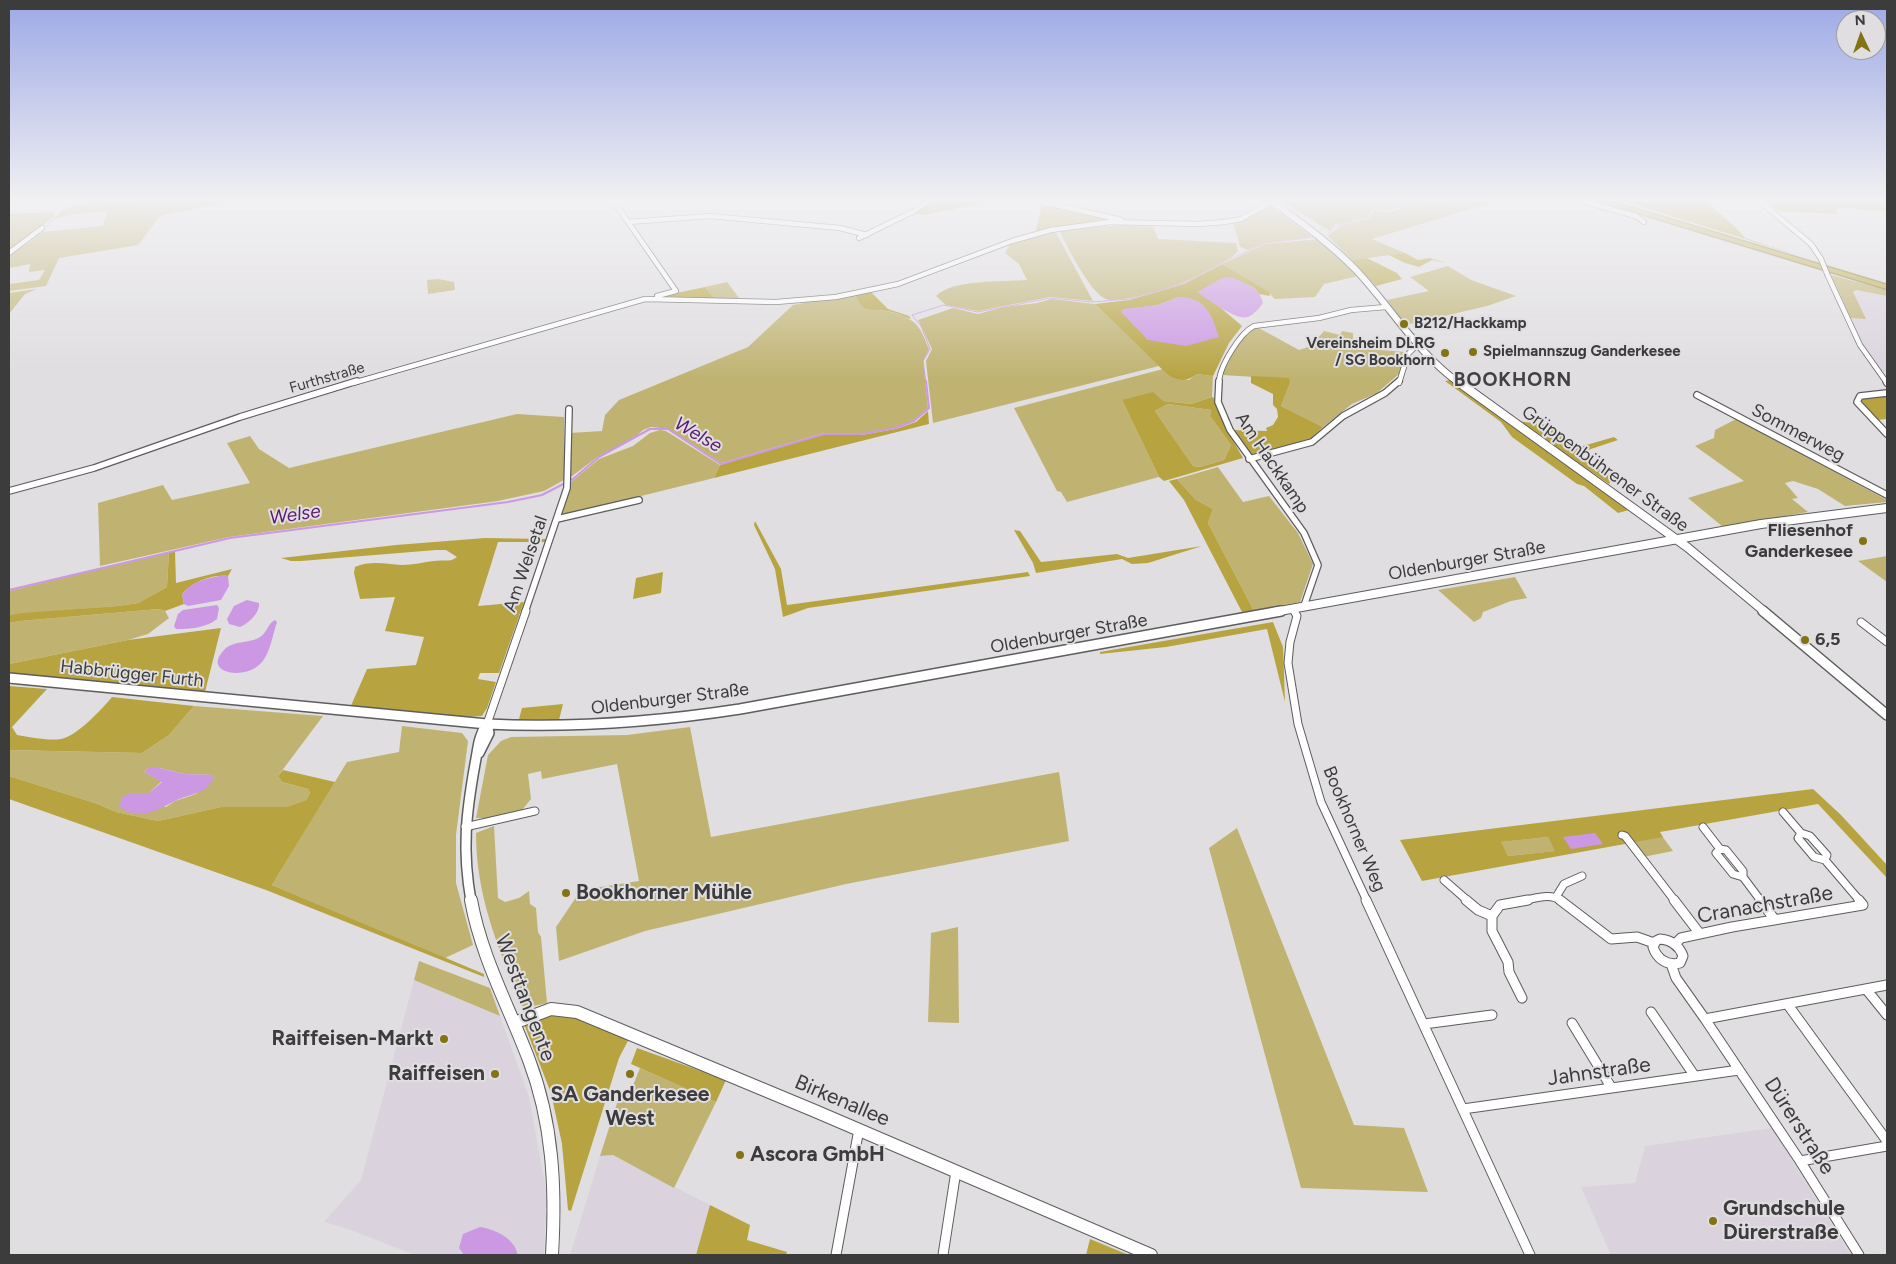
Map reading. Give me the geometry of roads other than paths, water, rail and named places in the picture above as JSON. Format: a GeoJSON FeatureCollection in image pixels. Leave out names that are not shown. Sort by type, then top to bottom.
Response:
{"type":"FeatureCollection","features":[{"type":"Feature","properties":{"kind":"highway"},"geometry":{"type":"LineString","coordinates":[[1790,259],[1887,285]]}},
{"type":"Feature","properties":{"kind":"highway"},"geometry":{"type":"LineString","coordinates":[[1799,259],[1887,285]]}},
{"type":"Feature","properties":{"kind":"street"},"geometry":{"type":"LineString","coordinates":[[654,259],[676,291],[654,298]]}},
{"type":"Feature","properties":{"kind":"street"},"geometry":{"type":"LineString","coordinates":[[654,298],[775,303],[848,294],[900,283],[966,259]]}},
{"type":"Feature","properties":{"kind":"street","name":"Grüppenbührener Straße"},"geometry":{"type":"LineString","coordinates":[[1345,259],[1356,270],[1417,345],[1452,378],[1676,539],[1887,715]]}},
{"type":"Feature","properties":{"kind":"street"},"geometry":{"type":"LineString","coordinates":[[1820,259],[1858,346],[1887,383]]}},
{"type":"Feature","properties":{"kind":"street","name":"Furthstraße"},"geometry":{"type":"LineString","coordinates":[[9,491],[94,468],[235,419],[337,387],[654,298]]}},
{"type":"Feature","properties":{"kind":"street","name":"Am Hackkamp"},"geometry":{"type":"LineString","coordinates":[[1306,606],[1305,604],[1318,566],[1317,558],[1304,533],[1248,459],[1230,430],[1216,394],[1219,375],[1246,330],[1254,326],[1319,318],[1350,310],[1386,308]]}},
{"type":"Feature","properties":{"kind":"street"},"geometry":{"type":"LineString","coordinates":[[1248,459],[1312,442],[1343,416],[1385,393],[1399,383],[1408,354],[1417,345]]}},
{"type":"Feature","properties":{"kind":"street"},"geometry":{"type":"LineString","coordinates":[[1887,393],[1860,396],[1857,402],[1887,434]]}},
{"type":"Feature","properties":{"kind":"street","name":"Sommerweg"},"geometry":{"type":"LineString","coordinates":[[1696,395],[1887,496]]}},
{"type":"Feature","properties":{"kind":"street","name":"Am Welsetal"},"geometry":{"type":"LineString","coordinates":[[487,724],[557,519],[567,481],[569,409]]}},
{"type":"Feature","properties":{"kind":"street"},"geometry":{"type":"LineString","coordinates":[[557,519],[640,500]]}},
{"type":"Feature","properties":{"kind":"street","name":"Oldenburger Straße"},"geometry":{"type":"LineString","coordinates":[[251,702],[487,724],[610,725],[706,714],[1676,539],[1817,516],[1887,508]]}},
{"type":"Feature","properties":{"kind":"street","name":"Bookhorner Weg"},"geometry":{"type":"LineString","coordinates":[[1293,609],[1297,616],[1289,644],[1290,682],[1310,771],[1322,802],[1530,1255]]}},
{"type":"Feature","properties":{"kind":"street"},"geometry":{"type":"LineString","coordinates":[[1861,622],[1887,642]]}},
{"type":"Feature","properties":{"kind":"street","name":"Habbrügger Furth"},"geometry":{"type":"LineString","coordinates":[[9,678],[251,702]]}},
{"type":"Feature","properties":{"kind":"street","name":"Westtangente"},"geometry":{"type":"LineString","coordinates":[[487,724],[489,733],[478,755],[470,786],[464,827],[465,867],[469,897],[485,954],[514,1023],[542,1098],[554,1172],[555,1201],[552,1255]]}},
{"type":"Feature","properties":{"kind":"street"},"geometry":{"type":"LineString","coordinates":[[464,827],[535,811]]}},
{"type":"Feature","properties":{"kind":"street","name":"Cranachstraße"},"geometry":{"type":"LineString","coordinates":[[1675,944],[1681,938],[1700,934],[1863,905],[1825,860],[1827,855],[1810,836],[1801,833],[1782,812]]}},
{"type":"Feature","properties":{"kind":"street"},"geometry":{"type":"LineString","coordinates":[[1703,827],[1720,849],[1726,850],[1743,871],[1743,877],[1775,920]]}},
{"type":"Feature","properties":{"kind":"street"},"geometry":{"type":"LineString","coordinates":[[1622,836],[1625,836],[1700,934]]}},
{"type":"Feature","properties":{"kind":"street"},"geometry":{"type":"LineString","coordinates":[[1556,898],[1564,884],[1582,876]]}},
{"type":"Feature","properties":{"kind":"street"},"geometry":{"type":"LineString","coordinates":[[1444,880],[1478,910],[1492,916]]}},
{"type":"Feature","properties":{"kind":"street"},"geometry":{"type":"LineString","coordinates":[[1522,998],[1509,972],[1508,962],[1492,931],[1492,916],[1500,905],[1548,896],[1556,898],[1612,939],[1638,937],[1654,944]]}},
{"type":"Feature","properties":{"kind":"street"},"geometry":{"type":"LineString","coordinates":[[1664,939],[1675,944],[1682,952],[1682,960],[1680,963],[1671,964],[1659,958],[1654,950],[1654,944],[1656,941],[1664,939]]}},
{"type":"Feature","properties":{"kind":"street","name":"Dürerstraße"},"geometry":{"type":"LineString","coordinates":[[1671,964],[1676,978],[1800,1161],[1859,1255]]}},
{"type":"Feature","properties":{"kind":"street"},"geometry":{"type":"LineString","coordinates":[[1705,1019],[1887,985]]}},
{"type":"Feature","properties":{"kind":"street"},"geometry":{"type":"LineString","coordinates":[[1866,989],[1887,1015]]}},
{"type":"Feature","properties":{"kind":"street"},"geometry":{"type":"LineString","coordinates":[[1788,1004],[1887,1141]]}},
{"type":"Feature","properties":{"kind":"street","name":"Birkenallee"},"geometry":{"type":"LineString","coordinates":[[514,1023],[551,1009],[577,1012],[859,1129],[1151,1255]]}},
{"type":"Feature","properties":{"kind":"street"},"geometry":{"type":"LineString","coordinates":[[1651,1012],[1694,1075]]}},
{"type":"Feature","properties":{"kind":"street"},"geometry":{"type":"LineString","coordinates":[[1424,1024],[1492,1015]]}},
{"type":"Feature","properties":{"kind":"street"},"geometry":{"type":"LineString","coordinates":[[1572,1023],[1611,1088]]}},
{"type":"Feature","properties":{"kind":"street","name":"Jahnstraße"},"geometry":{"type":"LineString","coordinates":[[1463,1110],[1694,1075],[1739,1070]]}},
{"type":"Feature","properties":{"kind":"street"},"geometry":{"type":"LineString","coordinates":[[836,1255],[859,1129]]}},
{"type":"Feature","properties":{"kind":"street"},"geometry":{"type":"LineString","coordinates":[[1800,1161],[1887,1146]]}},
{"type":"Feature","properties":{"kind":"street"},"geometry":{"type":"LineString","coordinates":[[943,1255],[956,1171]]}},
{"type":"Feature","properties":{"kind":"waterway","name":"Welse"},"geometry":{"type":"LineString","coordinates":[[926,383],[923,361],[930,349],[921,326],[912,315],[944,305],[978,312],[1050,298],[1092,302],[1129,299],[1182,284],[1230,259]]}},
{"type":"Feature","properties":{"kind":"waterway"},"geometry":{"type":"LineString","coordinates":[[1386,300],[1402,321]]}},
{"type":"Feature","properties":{"kind":"waterway"},"geometry":{"type":"LineString","coordinates":[[1417,339],[1422,345]]}},
{"type":"Feature","properties":{"kind":"waterway","name":"Welse"},"geometry":{"type":"LineString","coordinates":[[9,590],[230,538],[508,502],[542,495],[573,479],[599,457],[650,429],[668,429],[721,464],[824,434],[861,434],[896,428],[914,421],[929,408],[926,381]]}},
{"type":"Feature","properties":{"kind":"place","name":"B212/Hackkamp"},"geometry":{"type":"Point","coordinates":[1404,324]}},
{"type":"Feature","properties":{"kind":"place","name":"Spielmannszug Ganderkesee"},"geometry":{"type":"Point","coordinates":[1473,352]}},
{"type":"Feature","properties":{"kind":"place","name":"Vereinsheim DLRG / SG Bookhorn"},"geometry":{"type":"Point","coordinates":[1445,353]}},
{"type":"Feature","properties":{"kind":"place","name":"Fliesenhof Ganderkesee"},"geometry":{"type":"Point","coordinates":[1863,541]}},
{"type":"Feature","properties":{"kind":"place","name":"6,5"},"geometry":{"type":"Point","coordinates":[1805,640]}},
{"type":"Feature","properties":{"kind":"place","name":"Bookhorner Mühle"},"geometry":{"type":"Point","coordinates":[566,893]}},
{"type":"Feature","properties":{"kind":"place","name":"Raiffeisen-Markt"},"geometry":{"type":"Point","coordinates":[444,1039]}},
{"type":"Feature","properties":{"kind":"place","name":"Raiffeisen"},"geometry":{"type":"Point","coordinates":[495,1074]}},
{"type":"Feature","properties":{"kind":"place","name":"SA Ganderkesee West"},"geometry":{"type":"Point","coordinates":[630,1074]}},
{"type":"Feature","properties":{"kind":"place","name":"Ascora GmbH"},"geometry":{"type":"Point","coordinates":[740,1155]}},
{"type":"Feature","properties":{"kind":"place","name":"Grundschule Dürerstraße"},"geometry":{"type":"Point","coordinates":[1713,1221]}},
{"type":"Feature","properties":{"kind":"district","name":"BOOKHORN"},"geometry":{"type":"Point","coordinates":[1513,380]}}]}
